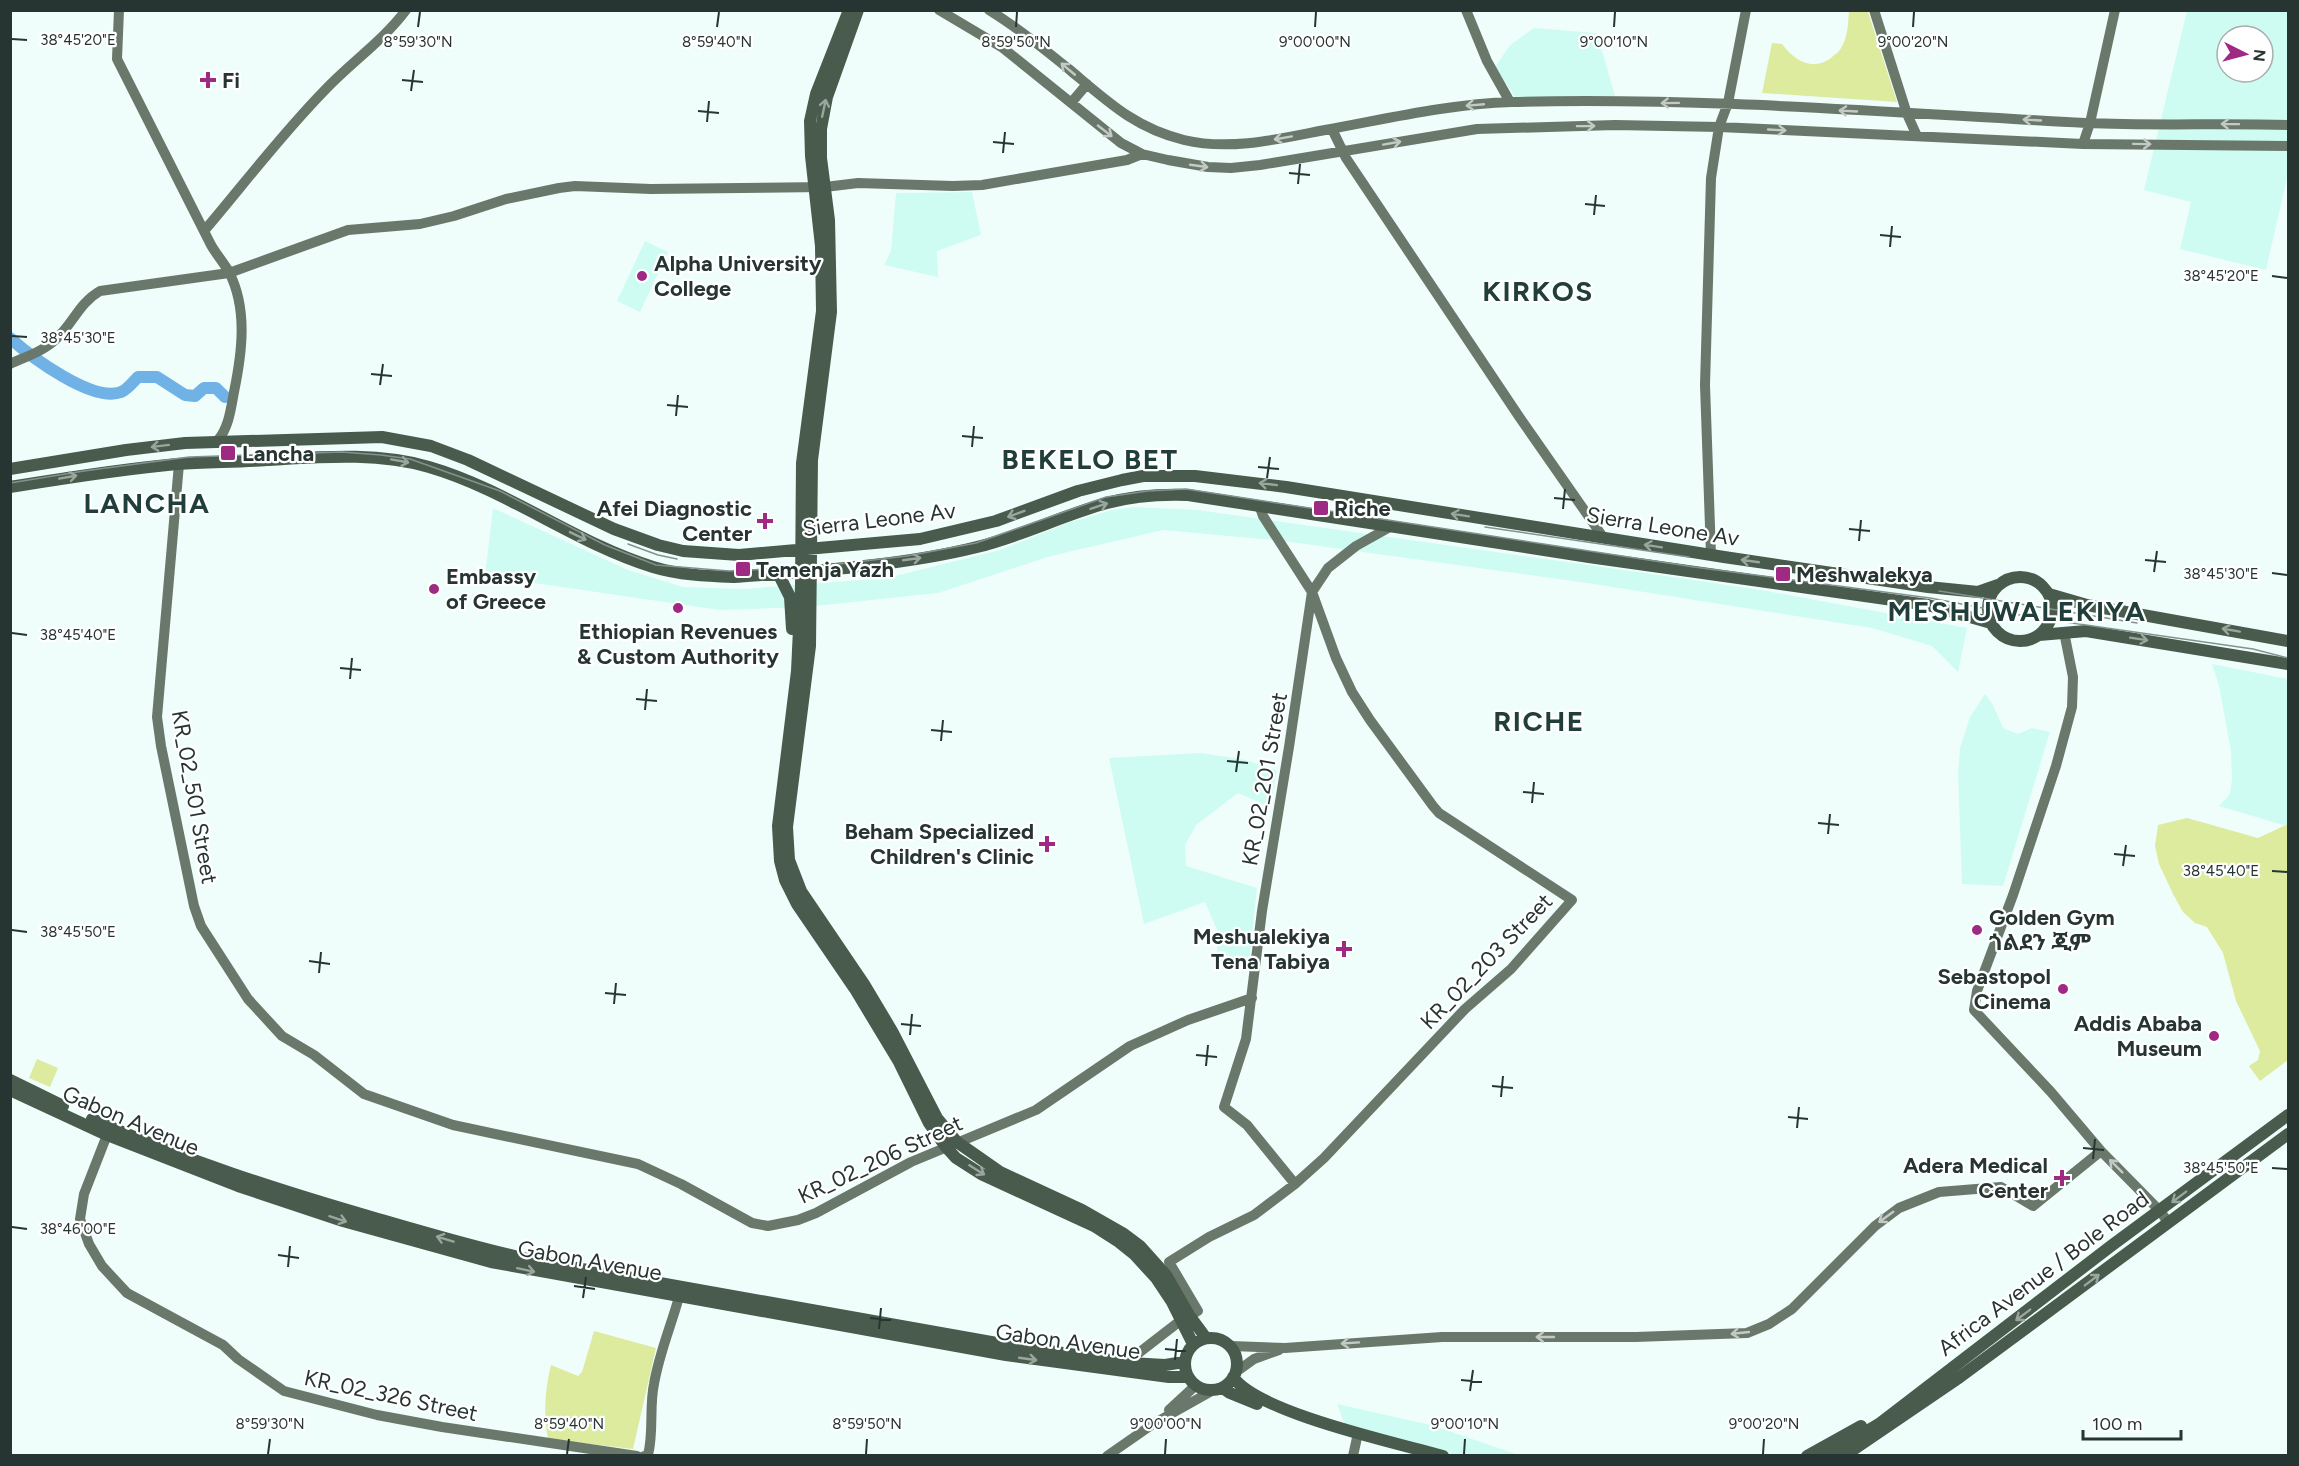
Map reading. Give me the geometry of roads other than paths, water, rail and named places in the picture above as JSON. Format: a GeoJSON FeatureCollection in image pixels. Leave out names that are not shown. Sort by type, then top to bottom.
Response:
{"type":"FeatureCollection","features":[{"type":"Feature","properties":{"kind":"main road"},"geometry":{"type":"LineString","coordinates":[[820,187],[811,156],[810,121],[813,103],[849,10]]}},
{"type":"Feature","properties":{"kind":"main road"},"geometry":{"type":"LineString","coordinates":[[858,10],[824,107],[821,129],[820,187],[831,312],[812,460],[806,531],[806,586],[810,646],[785,803],[789,860],[801,891],[864,984],[892,1031],[951,1145],[1000,1172],[1082,1210],[1140,1246],[1166,1275],[1185,1318],[1193,1344]]}},
{"type":"Feature","properties":{"kind":"main road"},"geometry":{"type":"LineString","coordinates":[[817,549],[816,473],[835,352],[838,303],[834,232],[823,218]]}},
{"type":"Feature","properties":{"kind":"main road"},"geometry":{"type":"LineString","coordinates":[[785,552],[796,537],[796,463],[808,384],[814,311],[814,226],[823,218]]}},
{"type":"Feature","properties":{"kind":"main road","name":"Sierra Leone Av"},"geometry":{"type":"LineString","coordinates":[[10,469],[126,450],[218,440],[382,437],[431,446],[468,460],[614,529],[658,545],[709,553],[759,554],[947,535],[999,520],[1078,491],[1130,478],[1173,475],[1287,487],[1710,555],[1958,590],[1978,592],[1998,585]]}},
{"type":"Feature","properties":{"kind":"main road","name":"Sierra Leone Av"},"geometry":{"type":"LineString","coordinates":[[10,488],[84,475],[179,464],[341,457],[395,459],[446,473],[490,492],[593,544],[654,567],[707,576],[778,573],[906,560],[977,547],[1107,503],[1126,499],[1188,495],[1928,604],[1991,623]]}},
{"type":"Feature","properties":{"kind":"main road"},"geometry":{"type":"LineString","coordinates":[[785,803],[799,784],[814,658],[816,578],[825,568]]}},
{"type":"Feature","properties":{"kind":"main road"},"geometry":{"type":"LineString","coordinates":[[778,573],[790,597],[792,629],[776,774],[778,792],[785,803]]}},
{"type":"Feature","properties":{"kind":"main road"},"geometry":{"type":"LineString","coordinates":[[2039,635],[2047,627],[2052,605],[2049,594],[2042,585],[2020,576],[1998,585],[1989,603],[1991,623],[2000,634],[2012,640],[2085,631],[2289,664]]}},
{"type":"Feature","properties":{"kind":"main road"},"geometry":{"type":"LineString","coordinates":[[2049,594],[2087,605],[2289,641]]}},
{"type":"Feature","properties":{"kind":"main road","name":"Gabon Avenue"},"geometry":{"type":"LineString","coordinates":[[10,1080],[110,1127],[288,1192],[471,1247],[679,1297],[1006,1356],[1169,1377],[1191,1382]]}},
{"type":"Feature","properties":{"kind":"main road","name":"Gabon Avenue"},"geometry":{"type":"LineString","coordinates":[[10,1090],[107,1135],[238,1186],[344,1221],[491,1262],[574,1273],[1127,1362],[1165,1365],[1184,1362]]}},
{"type":"Feature","properties":{"kind":"main road","name":"Africa Avenue / Bole Road"},"geometry":{"type":"LineString","coordinates":[[1956,1373],[2160,1210],[2285,1117]]}},
{"type":"Feature","properties":{"kind":"main road","name":"Africa Avenue / Bole Road"},"geometry":{"type":"LineString","coordinates":[[1844,1455],[2289,1134]]}},
{"type":"Feature","properties":{"kind":"main road"},"geometry":{"type":"LineString","coordinates":[[2259,1137],[2268,1149]]}},
{"type":"Feature","properties":{"kind":"main road"},"geometry":{"type":"LineString","coordinates":[[1185,1318],[1206,1338]]}},
{"type":"Feature","properties":{"kind":"main road"},"geometry":{"type":"LineString","coordinates":[[1206,1338],[1215,1338],[1231,1346],[1237,1360],[1234,1374],[1223,1388],[1210,1392],[1191,1382],[1184,1362],[1193,1344],[1206,1338]]}},
{"type":"Feature","properties":{"kind":"main road"},"geometry":{"type":"LineString","coordinates":[[1234,1374],[1239,1386],[1250,1393],[1286,1409],[1413,1455]]}},
{"type":"Feature","properties":{"kind":"main road"},"geometry":{"type":"LineString","coordinates":[[1223,1388],[1274,1411],[1358,1436],[1443,1455]]}},
{"type":"Feature","properties":{"kind":"main road"},"geometry":{"type":"LineString","coordinates":[[1807,1455],[1857,1429],[1907,1396],[1925,1396],[1920,1413],[1857,1455]]}},
{"type":"Feature","properties":{"kind":"main road","name":"Africa Avenue / Bole Road"},"geometry":{"type":"LineString","coordinates":[[1825,1455],[1925,1396]]}},
{"type":"Feature","properties":{"kind":"street"},"geometry":{"type":"LineString","coordinates":[[119,10],[117,59],[204,231],[229,273],[236,292],[242,325],[238,369],[225,429],[218,440]]}},
{"type":"Feature","properties":{"kind":"street"},"geometry":{"type":"LineString","coordinates":[[204,231],[295,121],[324,90],[368,51],[406,10]]}},
{"type":"Feature","properties":{"kind":"street"},"geometry":{"type":"LineString","coordinates":[[939,10],[1003,48],[1121,143],[1142,154],[1198,166],[1231,168],[1260,165],[1477,129],[1615,125],[1719,127],[2083,144],[2289,146]]}},
{"type":"Feature","properties":{"kind":"street"},"geometry":{"type":"LineString","coordinates":[[988,10],[1012,25],[1131,120],[1182,139],[1201,143],[1226,144],[1274,140],[1472,105],[1510,102],[1728,103],[2090,123],[2289,125]]}},
{"type":"Feature","properties":{"kind":"street"},"geometry":{"type":"LineString","coordinates":[[1466,10],[1487,61],[1510,102]]}},
{"type":"Feature","properties":{"kind":"street"},"geometry":{"type":"LineString","coordinates":[[1710,555],[1705,384],[1711,177],[1719,127],[1728,103],[1746,10]]}},
{"type":"Feature","properties":{"kind":"street"},"geometry":{"type":"LineString","coordinates":[[1874,10],[1906,114],[1917,136]]}},
{"type":"Feature","properties":{"kind":"street"},"geometry":{"type":"LineString","coordinates":[[2083,144],[2090,123],[2115,10]]}},
{"type":"Feature","properties":{"kind":"street"},"geometry":{"type":"LineString","coordinates":[[1071,103],[1087,84]]}},
{"type":"Feature","properties":{"kind":"street"},"geometry":{"type":"LineString","coordinates":[[1332,129],[1342,151],[1520,418],[1603,537]]}},
{"type":"Feature","properties":{"kind":"street"},"geometry":{"type":"LineString","coordinates":[[1117,161],[1121,143]]}},
{"type":"Feature","properties":{"kind":"street"},"geometry":{"type":"LineString","coordinates":[[10,364],[45,348],[56,339],[80,307],[100,291],[229,273],[348,230],[420,224],[506,199],[559,188],[574,186],[651,189],[820,187],[858,183],[953,186],[982,184],[1127,160],[1142,154]]}},
{"type":"Feature","properties":{"kind":"street"},"geometry":{"type":"LineString","coordinates":[[231,406],[234,440]]}},
{"type":"Feature","properties":{"kind":"street","name":"KR_02_501 Street"},"geometry":{"type":"LineString","coordinates":[[179,464],[158,708],[161,746],[194,906],[201,926],[248,999],[282,1036]]}},
{"type":"Feature","properties":{"kind":"street","name":"KR_02_203 Street"},"geometry":{"type":"LineString","coordinates":[[1185,1318],[1198,1311],[1169,1262],[1209,1237],[1254,1215],[1295,1184],[1465,1009],[1511,969],[1572,900],[1440,813],[1433,806],[1352,692],[1336,658],[1312,592],[1263,516],[1259,505]]}},
{"type":"Feature","properties":{"kind":"street","name":"KR_02_201 Street"},"geometry":{"type":"LineString","coordinates":[[1295,1184],[1247,1125],[1224,1107],[1246,1039],[1262,911],[1312,592],[1328,568],[1356,546],[1390,526]]}},
{"type":"Feature","properties":{"kind":"street"},"geometry":{"type":"LineString","coordinates":[[2064,632],[2073,677],[2072,707],[2056,766],[2017,884],[1977,991],[1974,1010],[2051,1092],[2101,1151],[2160,1210],[2168,1222]]}},
{"type":"Feature","properties":{"kind":"street","name":"KR_02_206 Street"},"geometry":{"type":"LineString","coordinates":[[282,1036],[323,1061],[352,1086],[380,1100],[453,1125],[638,1164],[681,1184],[752,1223],[768,1226],[798,1220],[816,1213],[911,1162],[1036,1110],[1130,1046],[1149,1036],[1252,998]]}},
{"type":"Feature","properties":{"kind":"street","name":"KR_02_326 Street"},"geometry":{"type":"LineString","coordinates":[[107,1135],[84,1194],[80,1219],[89,1244],[102,1266],[127,1293],[223,1344],[238,1359],[284,1391],[377,1415],[442,1427],[643,1455]]}},
{"type":"Feature","properties":{"kind":"street"},"geometry":{"type":"LineString","coordinates":[[1231,1346],[1285,1348],[1442,1337],[1636,1337],[1747,1333],[1769,1324],[1792,1309],[1875,1226],[1899,1208],[1939,1192],[2001,1186],[2033,1206],[2101,1151]]}},
{"type":"Feature","properties":{"kind":"street"},"geometry":{"type":"LineString","coordinates":[[643,1455],[654,1384],[679,1297]]}},
{"type":"Feature","properties":{"kind":"street"},"geometry":{"type":"LineString","coordinates":[[1127,1362],[1185,1318]]}},
{"type":"Feature","properties":{"kind":"street"},"geometry":{"type":"LineString","coordinates":[[1234,1374],[1254,1359],[1285,1348]]}},
{"type":"Feature","properties":{"kind":"street"},"geometry":{"type":"LineString","coordinates":[[1153,1424],[1191,1382]]}},
{"type":"Feature","properties":{"kind":"street"},"geometry":{"type":"LineString","coordinates":[[1107,1455],[1153,1424],[1210,1392]]}},
{"type":"Feature","properties":{"kind":"street"},"geometry":{"type":"LineString","coordinates":[[1353,1455],[1358,1436]]}},
{"type":"Feature","properties":{"kind":"waterway"},"geometry":{"type":"LineString","coordinates":[[10,338],[32,356],[63,376],[95,391],[109,394],[121,392],[138,377],[157,377],[185,395],[195,396],[204,388],[216,388],[225,397]]}},
{"type":"Feature","properties":{"kind":"tram line"},"geometry":{"type":"LineString","coordinates":[[10,483],[189,457],[342,452],[381,455],[410,459],[500,491],[605,545],[656,565],[729,571],[813,567],[907,556],[976,543],[1106,497],[1186,489],[1694,567],[1930,598],[2030,617],[2253,649],[2288,658]]}},
{"type":"Feature","properties":{"kind":"tram line"},"geometry":{"type":"LineString","coordinates":[[1485,527],[1689,557]]}},
{"type":"Feature","properties":{"kind":"tram line"},"geometry":{"type":"LineString","coordinates":[[628,544],[677,559]]}},
{"type":"Feature","properties":{"kind":"tram line"},"geometry":{"type":"LineString","coordinates":[[1939,591],[2137,623]]}},
{"type":"Feature","properties":{"kind":"place","name":"Fi"},"geometry":{"type":"Point","coordinates":[208,80]}},
{"type":"Feature","properties":{"kind":"place","name":"Alpha University College"},"geometry":{"type":"Point","coordinates":[642,276]}},
{"type":"Feature","properties":{"kind":"place","name":"Lancha"},"geometry":{"type":"Point","coordinates":[228,453]}},
{"type":"Feature","properties":{"kind":"place","name":"Riche"},"geometry":{"type":"Point","coordinates":[1321,508]}},
{"type":"Feature","properties":{"kind":"place","name":"Afei Diagnostic Center"},"geometry":{"type":"Point","coordinates":[765,521]}},
{"type":"Feature","properties":{"kind":"place","name":"Temenja Yazh"},"geometry":{"type":"Point","coordinates":[743,569]}},
{"type":"Feature","properties":{"kind":"place","name":"Meshwalekya"},"geometry":{"type":"Point","coordinates":[1783,574]}},
{"type":"Feature","properties":{"kind":"place","name":"Embassy of Greece"},"geometry":{"type":"Point","coordinates":[434,589]}},
{"type":"Feature","properties":{"kind":"place","name":"Ethiopian Revenues & Custom Authority"},"geometry":{"type":"Point","coordinates":[678,608]}},
{"type":"Feature","properties":{"kind":"place","name":"Beham Specialized Children's Clinic"},"geometry":{"type":"Point","coordinates":[1047,844]}},
{"type":"Feature","properties":{"kind":"place","name":"Golden Gym ጎልደን ጂም"},"geometry":{"type":"Point","coordinates":[1977,930]}},
{"type":"Feature","properties":{"kind":"place","name":"Meshualekiya Tena Tabiya"},"geometry":{"type":"Point","coordinates":[1344,949]}},
{"type":"Feature","properties":{"kind":"place","name":"Sebastopol Cinema"},"geometry":{"type":"Point","coordinates":[2063,989]}},
{"type":"Feature","properties":{"kind":"place","name":"Addis Ababa Museum"},"geometry":{"type":"Point","coordinates":[2214,1036]}},
{"type":"Feature","properties":{"kind":"place","name":"Adera Medical Center"},"geometry":{"type":"Point","coordinates":[2062,1178]}},
{"type":"Feature","properties":{"kind":"district","name":"KIRKOS"},"geometry":{"type":"Point","coordinates":[1538,291]}},
{"type":"Feature","properties":{"kind":"district","name":"BEKELO BET"},"geometry":{"type":"Point","coordinates":[1090,459]}},
{"type":"Feature","properties":{"kind":"district","name":"LANCHA"},"geometry":{"type":"Point","coordinates":[147,503]}},
{"type":"Feature","properties":{"kind":"district","name":"MESHUWALEKIYA"},"geometry":{"type":"Point","coordinates":[2017,611]}},
{"type":"Feature","properties":{"kind":"district","name":"RICHE"},"geometry":{"type":"Point","coordinates":[1539,721]}}]}
